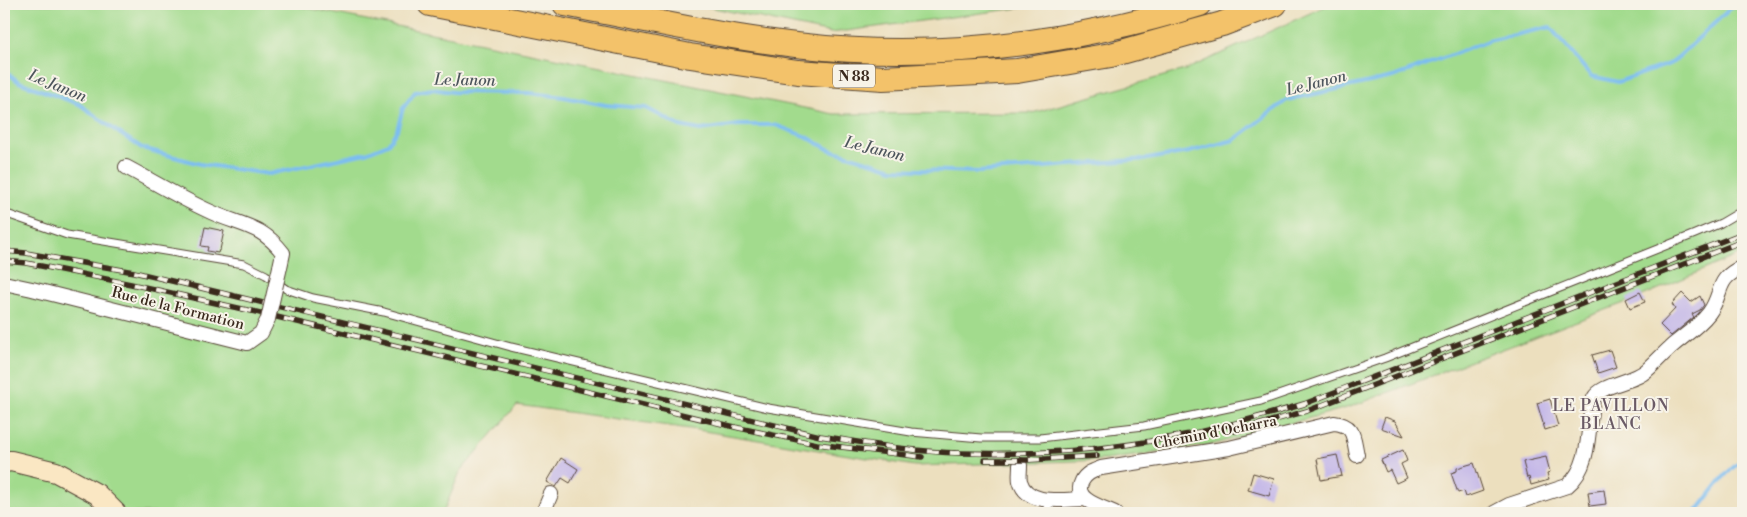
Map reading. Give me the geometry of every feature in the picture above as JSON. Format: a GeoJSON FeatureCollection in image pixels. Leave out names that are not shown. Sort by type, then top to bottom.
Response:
{"type":"FeatureCollection","features":[{"type":"Feature","properties":{"kind":"highway","name":"N 88"},"geometry":{"type":"LineString","coordinates":[[430,4],[690,56],[798,72],[884,78],[1017,71],[1111,55],[1222,24],[1275,4]]}},
{"type":"Feature","properties":{"kind":"highway","name":"N 88"},"geometry":{"type":"LineString","coordinates":[[565,4],[716,34],[797,45],[891,51],[1009,45],[1065,38],[1119,26],[1200,4]]}},
{"type":"Feature","properties":{"kind":"main road"},"geometry":{"type":"LineString","coordinates":[[4,462],[11,461],[56,472],[98,494],[116,513]]}},
{"type":"Feature","properties":{"kind":"street","name":"Rue de la Formation"},"geometry":{"type":"LineString","coordinates":[[4,283],[247,343],[261,333],[268,319],[283,253],[272,239],[255,229],[211,212],[126,167]]}},
{"type":"Feature","properties":{"kind":"street"},"geometry":{"type":"LineString","coordinates":[[1494,513],[1510,505],[1561,489],[1575,480],[1580,473],[1583,462],[1594,398],[1604,390],[1646,372],[1663,354],[1703,320],[1710,312],[1722,282],[1729,274],[1743,266]]}},
{"type":"Feature","properties":{"kind":"street","name":"Chemin d'Ocharra"},"geometry":{"type":"LineString","coordinates":[[1085,499],[1080,492],[1080,486],[1084,477],[1101,468],[1229,448],[1334,423],[1345,424],[1350,428],[1357,454]]}},
{"type":"Feature","properties":{"kind":"street"},"geometry":{"type":"LineString","coordinates":[[1020,466],[1019,480],[1029,495],[1040,499],[1052,500],[1085,499],[1115,513]]}},
{"type":"Feature","properties":{"kind":"street"},"geometry":{"type":"LineString","coordinates":[[543,513],[552,494]]}},
{"type":"Feature","properties":{"kind":"lane"},"geometry":{"type":"LineString","coordinates":[[4,213],[67,235],[244,264],[266,275],[286,289],[314,298],[384,312],[511,347],[768,408],[911,432],[981,438],[1011,438],[1068,436],[1144,426],[1260,401],[1384,358],[1721,223],[1743,210]]}},
{"type":"Feature","properties":{"kind":"lane"},"geometry":{"type":"LineString","coordinates":[[1044,513],[1052,500]]}},
{"type":"Feature","properties":{"kind":"green space"},"geometry":{"type":"Polygon","coordinates":[[[4,4],[287,4],[834,114],[1032,113],[1185,70],[1330,4],[1743,4],[1743,253],[1640,297],[1350,407],[1211,445],[1106,460],[915,466],[698,430],[517,405],[460,472],[443,513],[4,513],[4,4]]]}},
{"type":"Feature","properties":{"kind":"green space"},"geometry":{"type":"Polygon","coordinates":[[[695,4],[1049,4],[831,33],[695,4]]]}},
{"type":"Feature","properties":{"kind":"building"},"geometry":{"type":"Polygon","coordinates":[[[205,227],[224,231],[218,253],[207,251],[208,247],[201,246],[205,227]]]}},
{"type":"Feature","properties":{"kind":"building"},"geometry":{"type":"Polygon","coordinates":[[[1640,292],[1645,302],[1630,308],[1626,299],[1640,292]]]}},
{"type":"Feature","properties":{"kind":"building"},"geometry":{"type":"Polygon","coordinates":[[[1682,293],[1691,302],[1700,296],[1704,305],[1700,310],[1692,314],[1694,317],[1671,336],[1660,325],[1675,309],[1672,304],[1682,293]]]}},
{"type":"Feature","properties":{"kind":"building"},"geometry":{"type":"Polygon","coordinates":[[[1610,350],[1616,367],[1598,373],[1592,355],[1610,350]]]}},
{"type":"Feature","properties":{"kind":"building"},"geometry":{"type":"Polygon","coordinates":[[[1550,399],[1558,426],[1545,430],[1537,403],[1550,399]]]}},
{"type":"Feature","properties":{"kind":"building"},"geometry":{"type":"Polygon","coordinates":[[[1385,417],[1395,421],[1404,436],[1381,428],[1385,417]]]}},
{"type":"Feature","properties":{"kind":"building"},"geometry":{"type":"Polygon","coordinates":[[[1403,450],[1407,461],[1401,464],[1407,478],[1396,483],[1390,470],[1386,472],[1381,460],[1403,450]]]}},
{"type":"Feature","properties":{"kind":"building"},"geometry":{"type":"Polygon","coordinates":[[[1337,455],[1342,476],[1321,480],[1317,459],[1337,455]]]}},
{"type":"Feature","properties":{"kind":"building"},"geometry":{"type":"Polygon","coordinates":[[[1546,457],[1550,472],[1547,473],[1549,480],[1531,485],[1523,462],[1546,457]]]}},
{"type":"Feature","properties":{"kind":"building"},"geometry":{"type":"Polygon","coordinates":[[[561,458],[578,469],[570,483],[562,478],[556,487],[547,482],[561,458]]]}},
{"type":"Feature","properties":{"kind":"building"},"geometry":{"type":"Polygon","coordinates":[[[1474,463],[1483,491],[1466,497],[1464,491],[1458,493],[1451,473],[1457,471],[1457,468],[1474,463]]]}},
{"type":"Feature","properties":{"kind":"building"},"geometry":{"type":"Polygon","coordinates":[[[1253,473],[1274,479],[1269,496],[1248,490],[1253,473]]]}},
{"type":"Feature","properties":{"kind":"building"},"geometry":{"type":"Polygon","coordinates":[[[1604,490],[1606,504],[1590,506],[1588,492],[1604,490]]]}},
{"type":"Feature","properties":{"kind":"waterway","name":"Le Janon"},"geometry":{"type":"LineString","coordinates":[[4,70],[19,82],[79,104],[142,148],[200,164],[269,174],[366,153],[388,144],[397,130],[403,108],[415,92],[432,89],[453,92],[530,93],[606,105],[646,108],[680,126],[700,130],[739,125],[775,125],[807,137],[828,149],[893,169],[978,172],[1147,159],[1189,152],[1234,140],[1287,100],[1393,77],[1488,41],[1550,27],[1591,76],[1618,82],[1672,63],[1735,4]]}},
{"type":"Feature","properties":{"kind":"waterway"},"geometry":{"type":"LineString","coordinates":[[1695,513],[1730,470],[1743,461]]}},
{"type":"Feature","properties":{"kind":"railway"},"geometry":{"type":"LineString","coordinates":[[4,251],[26,253],[134,272],[820,436],[924,451],[1012,453],[1090,449],[1185,435],[1304,404],[1743,233]]}},
{"type":"Feature","properties":{"kind":"railway"},"geometry":{"type":"LineString","coordinates":[[1235,431],[1307,411],[1743,241]]}},
{"type":"Feature","properties":{"kind":"railway"},"geometry":{"type":"LineString","coordinates":[[4,261],[26,263],[131,284],[256,312],[739,428],[817,444],[922,457]]}},
{"type":"Feature","properties":{"kind":"railway"},"geometry":{"type":"LineString","coordinates":[[985,460],[1028,460],[1097,456]]}},
{"type":"Feature","properties":{"kind":"district","name":"LE PAVILLON BLANC"},"geometry":{"type":"Point","coordinates":[1611,414]}}]}
